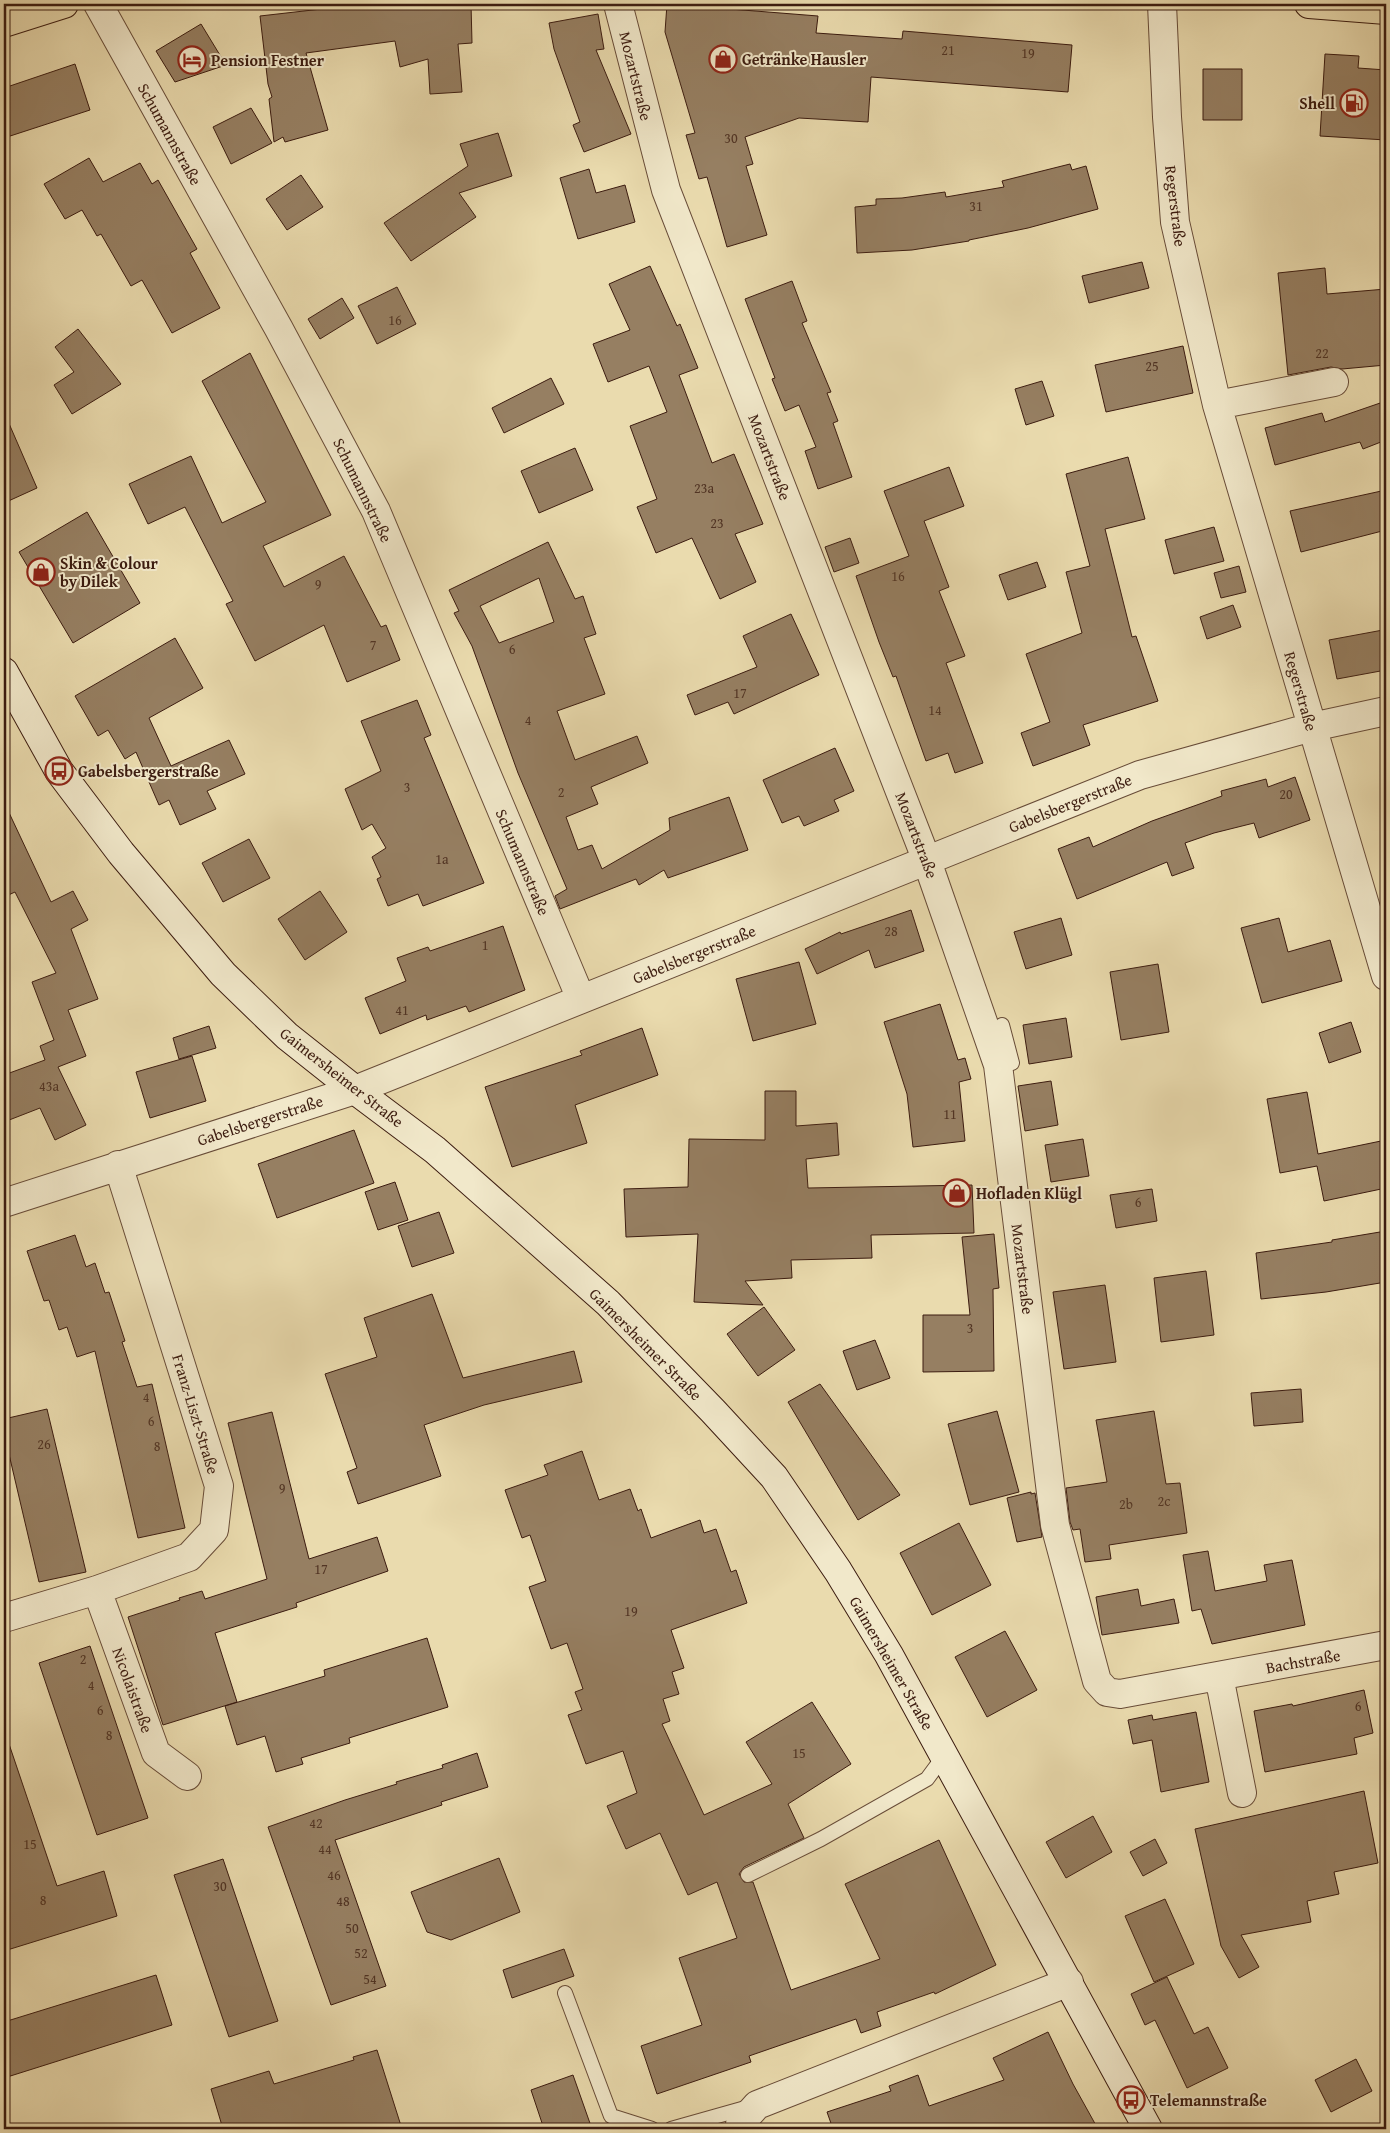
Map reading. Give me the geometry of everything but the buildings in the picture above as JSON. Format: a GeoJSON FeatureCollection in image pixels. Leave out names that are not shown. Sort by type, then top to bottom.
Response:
{"type":"FeatureCollection","features":[{"type":"Feature","properties":{"kind":"main road"},"geometry":{"type":"LineString","coordinates":[[4,24],[64,4]]}},
{"type":"Feature","properties":{"kind":"main road"},"geometry":{"type":"LineString","coordinates":[[1309,4],[1386,10]]}},
{"type":"Feature","properties":{"kind":"street","name":"Schumannstraße"},"geometry":{"type":"LineString","coordinates":[[98,4],[279,329],[376,511],[581,999]]}},
{"type":"Feature","properties":{"kind":"street","name":"Mozartstraße"},"geometry":{"type":"LineString","coordinates":[[618,4],[666,190],[927,860],[998,1065],[1055,1525],[1097,1681],[1108,1692]]}},
{"type":"Feature","properties":{"kind":"street","name":"Regerstraße"},"geometry":{"type":"LineString","coordinates":[[1162,4],[1167,117],[1175,222],[1217,405],[1386,976]]}},
{"type":"Feature","properties":{"kind":"street"},"geometry":{"type":"LineString","coordinates":[[1217,405],[1334,382]]}},
{"type":"Feature","properties":{"kind":"street","name":"Gaimersheimer Straße"},"geometry":{"type":"LineString","coordinates":[[4,672],[60,771],[121,853],[223,974],[287,1036],[355,1090],[436,1150],[608,1303],[774,1477],[838,1571],[889,1654],[1148,2129]]}},
{"type":"Feature","properties":{"kind":"street","name":"Gabelsbergerstraße"},"geometry":{"type":"LineString","coordinates":[[4,1203],[355,1090],[1140,775],[1312,727],[1386,710]]}},
{"type":"Feature","properties":{"kind":"street","name":"Franz-Liszt-Straße"},"geometry":{"type":"LineString","coordinates":[[4,1618],[96,1590],[188,1557],[214,1530],[219,1486],[118,1165]]}},
{"type":"Feature","properties":{"kind":"street","name":"Nicolaistraße"},"geometry":{"type":"LineString","coordinates":[[96,1590],[156,1753],[187,1776]]}},
{"type":"Feature","properties":{"kind":"street","name":"Bachstraße"},"geometry":{"type":"LineString","coordinates":[[1108,1692],[1120,1694],[1386,1645]]}},
{"type":"Feature","properties":{"kind":"street"},"geometry":{"type":"LineString","coordinates":[[1219,1676],[1242,1794]]}},
{"type":"Feature","properties":{"kind":"street"},"geometry":{"type":"LineString","coordinates":[[740,2129],[742,2120],[757,2104],[1069,1982]]}},
{"type":"Feature","properties":{"kind":"lane"},"geometry":{"type":"LineString","coordinates":[[998,1065],[1012,1063],[1002,1025]]}},
{"type":"Feature","properties":{"kind":"lane"},"geometry":{"type":"LineString","coordinates":[[748,1875],[821,1839],[927,1779],[944,1756]]}},
{"type":"Feature","properties":{"kind":"lane"},"geometry":{"type":"LineString","coordinates":[[565,1993],[611,2116],[652,2129]]}},
{"type":"Feature","properties":{"kind":"lane"},"geometry":{"type":"LineString","coordinates":[[671,2129],[757,2104]]}},
{"type":"Feature","properties":{"kind":"place","name":"Getränke Hausler"},"geometry":{"type":"Point","coordinates":[723,59]}},
{"type":"Feature","properties":{"kind":"place","name":"Pension Festner"},"geometry":{"type":"Point","coordinates":[192,60]}},
{"type":"Feature","properties":{"kind":"place","name":"Shell"},"geometry":{"type":"Point","coordinates":[1354,103]}},
{"type":"Feature","properties":{"kind":"place","name":"Skin & Colour by Dilek"},"geometry":{"type":"Point","coordinates":[41,572]}},
{"type":"Feature","properties":{"kind":"place","name":"Gabelsbergerstraße"},"geometry":{"type":"Point","coordinates":[59,771]}},
{"type":"Feature","properties":{"kind":"place","name":"Hofladen Klügl"},"geometry":{"type":"Point","coordinates":[957,1193]}},
{"type":"Feature","properties":{"kind":"place","name":"Telemannstraße"},"geometry":{"type":"Point","coordinates":[1131,2100]}}]}
